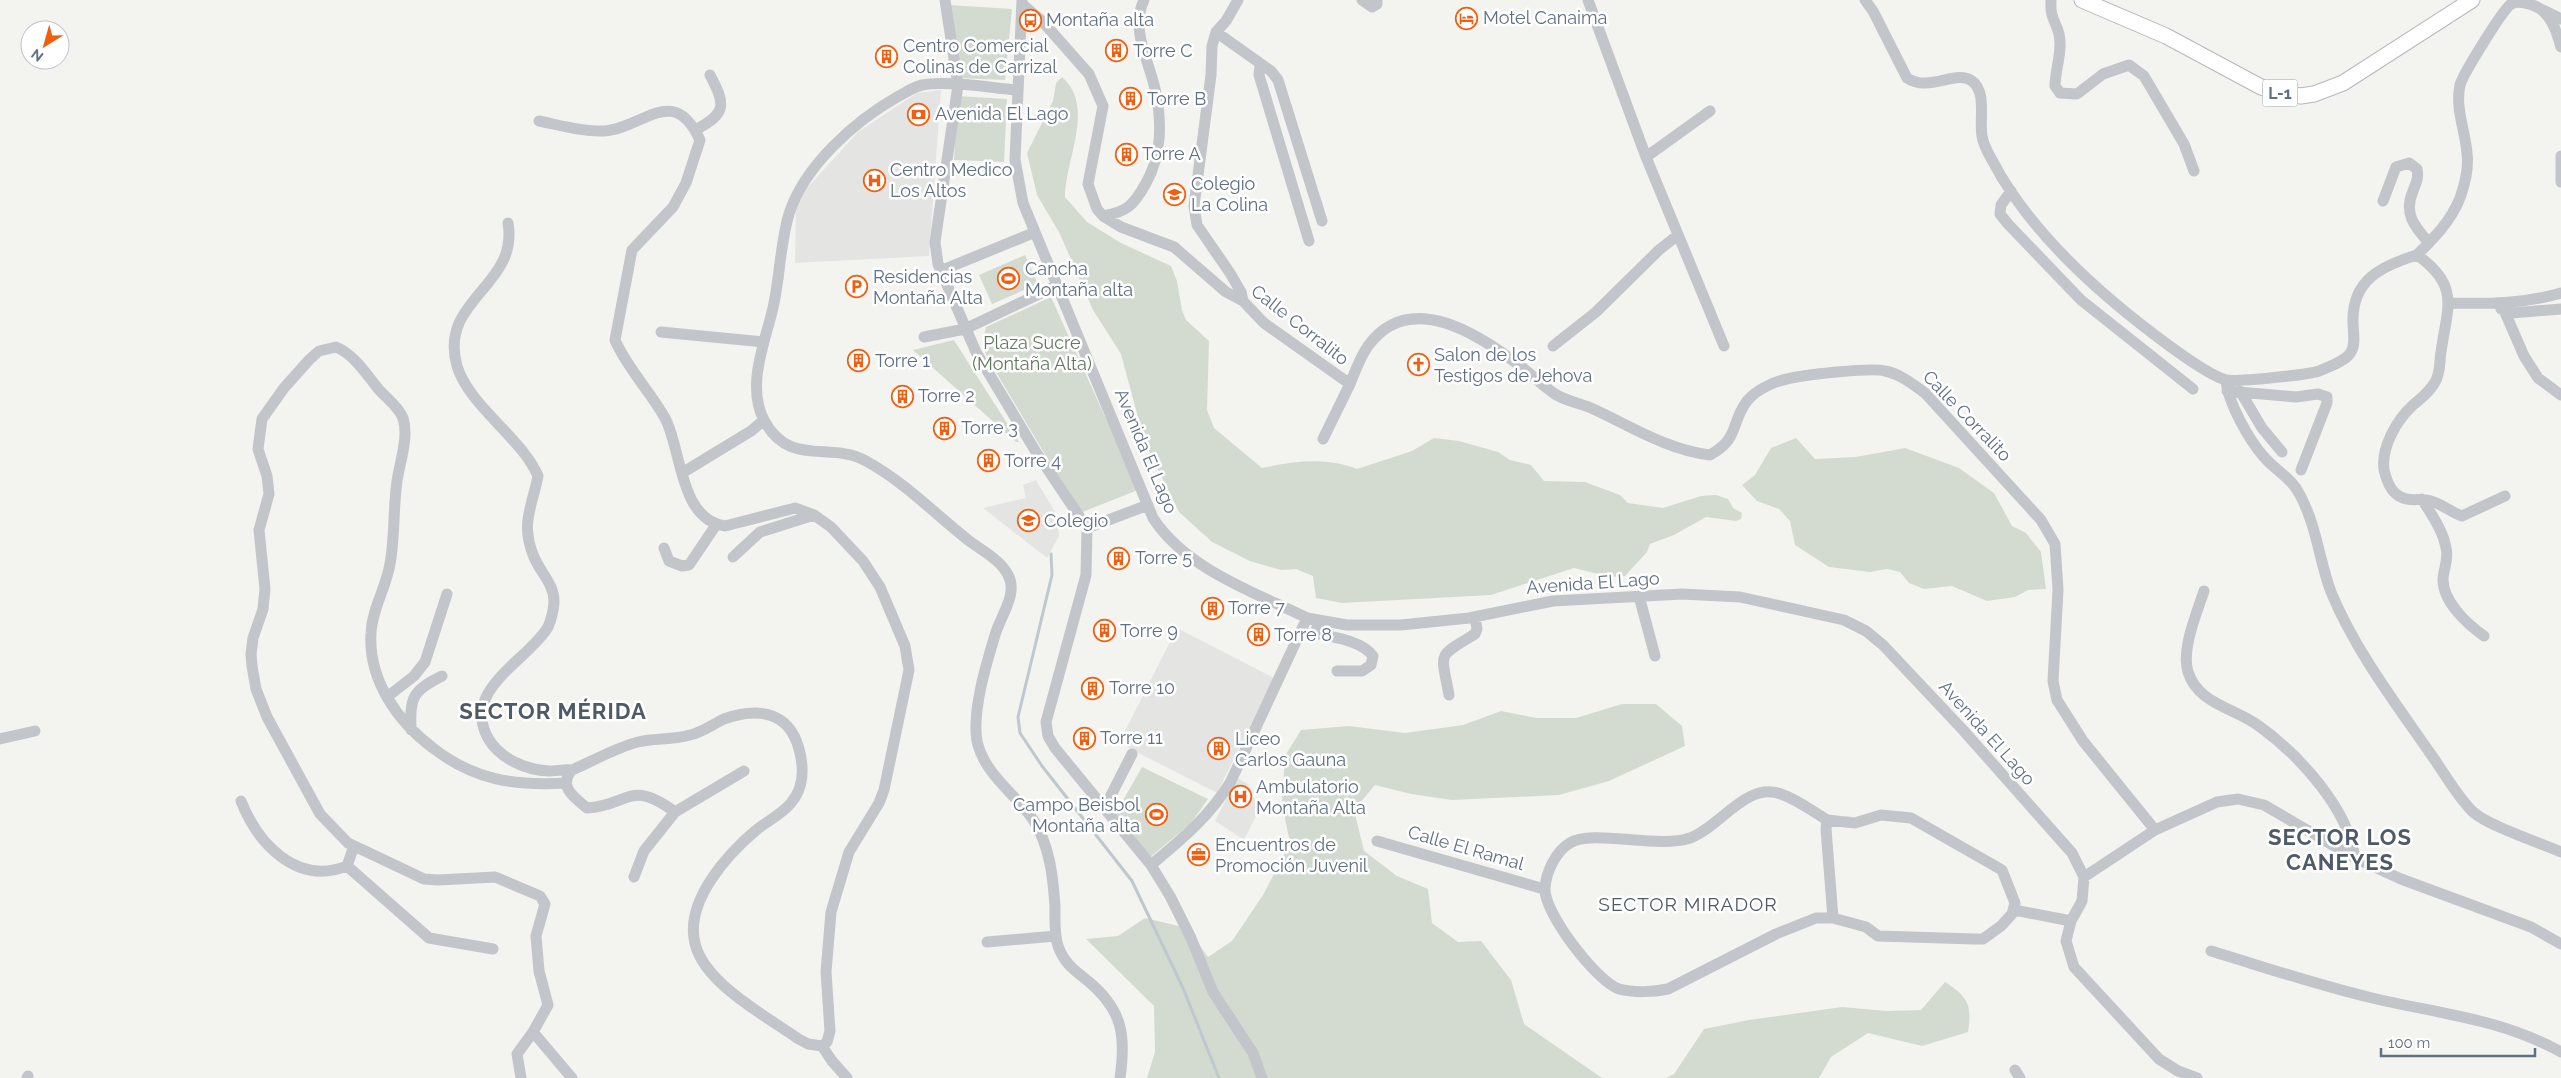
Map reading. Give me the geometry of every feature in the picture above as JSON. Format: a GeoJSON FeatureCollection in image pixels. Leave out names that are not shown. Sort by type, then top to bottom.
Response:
{"type":"FeatureCollection","features":[{"type":"Feature","properties":{"kind":"main road","name":"L-1"},"geometry":{"type":"LineString","coordinates":[[2082,0],[2166,36],[2261,87],[2301,96],[2314,94],[2343,83],[2472,0]]}},
{"type":"Feature","properties":{"kind":"main road","name":"L-1"},"geometry":{"type":"LineString","coordinates":[[2108,0],[2171,28],[2262,79],[2287,86],[2302,87],[2339,76],[2455,0]]}},
{"type":"Feature","properties":{"kind":"street"},"geometry":{"type":"LineString","coordinates":[[945,0],[958,85],[935,242],[940,271],[976,352],[1036,452],[1087,528],[1086,575],[1046,722],[1048,736],[1054,748],[1105,807],[1151,865],[1170,896],[1191,938],[1213,992],[1253,1053],[1262,1078]]}},
{"type":"Feature","properties":{"kind":"street"},"geometry":{"type":"LineString","coordinates":[[1022,2],[1043,22],[1089,74],[1103,106],[1088,184],[1096,208],[1103,216],[1125,211],[1135,202],[1153,171],[1161,128],[1155,90],[1140,34],[1139,10],[1144,0]]}},
{"type":"Feature","properties":{"kind":"street"},"geometry":{"type":"LineString","coordinates":[[1238,0],[1226,21],[1216,32],[1212,46],[1211,76],[1194,206],[1197,226],[1230,272],[1241,292],[1243,300]]}},
{"type":"Feature","properties":{"kind":"street"},"geometry":{"type":"LineString","coordinates":[[1362,0],[1367,6],[1372,7],[1377,4],[1377,0]]}},
{"type":"Feature","properties":{"kind":"street"},"geometry":{"type":"LineString","coordinates":[[1588,0],[1646,157],[1724,346]]}},
{"type":"Feature","properties":{"kind":"street"},"geometry":{"type":"LineString","coordinates":[[1865,0],[1873,11],[1907,78],[1916,84],[1926,85],[1963,78],[1972,81],[1978,88],[1981,105],[1982,136],[1993,162],[2032,220],[2097,289],[2135,321],[2227,386],[2240,391],[2270,396],[2296,397],[2318,394],[2327,397],[2327,403],[2301,470]]}},
{"type":"Feature","properties":{"kind":"street"},"geometry":{"type":"LineString","coordinates":[[2051,0],[2051,18],[2059,33],[2060,53],[2055,86],[2060,93],[2077,94],[2103,74],[2129,65],[2144,76],[2184,144],[2194,171]]}},
{"type":"Feature","properties":{"kind":"street"},"geometry":{"type":"LineString","coordinates":[[2227,386],[2299,376],[2319,371],[2346,358],[2352,351],[2354,304],[2363,286],[2372,275],[2383,268],[2417,255],[2447,222],[2459,199],[2466,176],[2468,154],[2458,109],[2460,86],[2464,74],[2512,3],[2520,1],[2561,19]]}},
{"type":"Feature","properties":{"kind":"street","name":"Avenida El Lago"},"geometry":{"type":"LineString","coordinates":[[1022,2],[1014,160],[1017,182],[1033,233],[1148,505],[1163,533],[1197,564],[1307,618],[1319,622],[1347,625],[1401,625],[1475,617],[1553,601],[1682,594],[1747,598],[1844,620],[1866,631],[1883,645],[1976,745],[2072,853],[2084,876]]}},
{"type":"Feature","properties":{"kind":"street"},"geometry":{"type":"LineString","coordinates":[[2541,10],[2556,29],[2561,47]]}},
{"type":"Feature","properties":{"kind":"street"},"geometry":{"type":"LineString","coordinates":[[1216,32],[1271,71],[1278,80],[1322,221]]}},
{"type":"Feature","properties":{"kind":"street"},"geometry":{"type":"LineString","coordinates":[[1260,65],[1259,75],[1309,241]]}},
{"type":"Feature","properties":{"kind":"street"},"geometry":{"type":"LineString","coordinates":[[695,130],[709,122],[722,105],[721,96],[710,74]]}},
{"type":"Feature","properties":{"kind":"street"},"geometry":{"type":"LineString","coordinates":[[1017,90],[958,85],[920,85],[892,100],[849,130],[819,164],[795,200],[789,215],[758,368],[757,391],[764,420],[780,439],[799,450],[837,452],[864,459],[919,499],[965,538],[1003,566],[1010,576],[1012,585],[1010,596],[996,632],[977,709],[976,730],[978,746],[993,774],[1033,820],[1043,840],[1054,880],[1056,936],[1064,961],[1091,984],[1118,1018],[1122,1029],[1123,1046],[1120,1078]]}},
{"type":"Feature","properties":{"kind":"street"},"geometry":{"type":"LineString","coordinates":[[508,223],[510,240],[506,256],[499,270],[461,315],[455,336],[455,355],[463,380],[536,470],[538,476],[526,521],[533,555],[540,570],[550,583],[554,600],[549,626],[492,686],[483,712],[486,733],[493,747],[516,763],[549,771],[572,770],[636,743],[691,735],[737,715],[756,712],[778,717],[797,742],[801,757],[802,780],[799,790],[792,803],[729,854],[706,888],[695,914],[693,938],[700,958],[711,973],[727,988],[797,1038],[808,1044],[822,1046],[827,1042],[830,1031],[826,972],[831,912],[849,852],[879,804],[884,790],[896,722],[909,670],[905,646],[880,587],[863,561],[831,527],[814,515],[795,508],[725,526],[716,525],[693,502],[685,487],[666,420],[649,390],[621,353],[615,340],[632,250],[673,207],[686,183],[700,140],[695,130],[671,111],[660,110],[630,125],[605,131],[539,121]]}},
{"type":"Feature","properties":{"kind":"street"},"geometry":{"type":"LineString","coordinates":[[1646,157],[1710,111]]}},
{"type":"Feature","properties":{"kind":"street"},"geometry":{"type":"LineString","coordinates":[[2560,182],[2561,156]]}},
{"type":"Feature","properties":{"kind":"street"},"geometry":{"type":"LineString","coordinates":[[2383,201],[2396,167],[2409,163],[2417,169],[2418,176],[2409,200],[2410,215],[2414,227],[2429,243]]}},
{"type":"Feature","properties":{"kind":"street"},"geometry":{"type":"LineString","coordinates":[[2011,191],[2001,205],[2000,214],[2008,224],[2081,300],[2193,389]]}},
{"type":"Feature","properties":{"kind":"street","name":"Calle Corralito"},"geometry":{"type":"LineString","coordinates":[[1103,216],[1121,227],[1174,247],[1226,292],[1243,300],[1264,323],[1350,384],[1368,346],[1388,327],[1397,320],[1429,319],[1481,338],[1565,399],[1628,424],[1669,447],[1710,456],[1724,448],[1732,437],[1747,401],[1760,390],[1786,379],[1884,370],[1908,380],[1925,393],[2025,502],[2041,520],[2055,544],[2058,590],[2052,681],[2057,700],[2084,741],[2155,830]]}},
{"type":"Feature","properties":{"kind":"street"},"geometry":{"type":"LineString","coordinates":[[940,271],[1033,233]]}},
{"type":"Feature","properties":{"kind":"street"},"geometry":{"type":"LineString","coordinates":[[1553,346],[1596,312],[1659,250],[1678,235]]}},
{"type":"Feature","properties":{"kind":"street"},"geometry":{"type":"LineString","coordinates":[[2417,255],[2427,262],[2449,293],[2440,372],[2426,396],[2411,407],[2386,446],[2383,459],[2386,478],[2394,492],[2404,500],[2422,499],[2432,501],[2462,516],[2505,496]]}},
{"type":"Feature","properties":{"kind":"street"},"geometry":{"type":"LineString","coordinates":[[924,337],[965,329],[1056,286]]}},
{"type":"Feature","properties":{"kind":"street"},"geometry":{"type":"LineString","coordinates":[[2449,303],[2492,304],[2536,301],[2561,293]]}},
{"type":"Feature","properties":{"kind":"street"},"geometry":{"type":"LineString","coordinates":[[2492,304],[2512,313],[2561,309]]}},
{"type":"Feature","properties":{"kind":"street"},"geometry":{"type":"LineString","coordinates":[[2504,310],[2524,356],[2538,378],[2561,395]]}},
{"type":"Feature","properties":{"kind":"street"},"geometry":{"type":"LineString","coordinates":[[661,332],[764,342]]}},
{"type":"Feature","properties":{"kind":"street"},"geometry":{"type":"LineString","coordinates":[[521,1078],[517,1054],[533,1032],[548,1005],[536,936],[545,904],[540,896],[494,876],[424,879],[354,846],[333,829],[320,814],[267,717],[256,689],[251,654],[253,638],[263,609],[265,590],[259,530],[269,494],[258,448],[262,420],[284,388],[309,360],[319,352],[336,347],[351,356],[402,416],[406,431],[395,494],[390,564],[385,586],[375,611],[371,634],[380,683],[393,709],[411,730],[454,764],[471,772],[486,778],[538,785],[565,783]]}},
{"type":"Feature","properties":{"kind":"street"},"geometry":{"type":"LineString","coordinates":[[1323,439],[1350,384]]}},
{"type":"Feature","properties":{"kind":"street"},"geometry":{"type":"LineString","coordinates":[[2227,386],[2244,427],[2264,457],[2293,483],[2301,495],[2311,519],[2329,586],[2341,616],[2370,666],[2472,811],[2486,820],[2561,852]]}},
{"type":"Feature","properties":{"kind":"street"},"geometry":{"type":"LineString","coordinates":[[2240,391],[2262,428],[2282,452]]}},
{"type":"Feature","properties":{"kind":"street"},"geometry":{"type":"LineString","coordinates":[[682,473],[751,431],[764,420]]}},
{"type":"Feature","properties":{"kind":"street"},"geometry":{"type":"LineString","coordinates":[[2422,499],[2447,549],[2444,586],[2450,600],[2470,626],[2484,636]]}},
{"type":"Feature","properties":{"kind":"street"},"geometry":{"type":"LineString","coordinates":[[1087,528],[1148,505]]}},
{"type":"Feature","properties":{"kind":"street"},"geometry":{"type":"LineString","coordinates":[[733,557],[760,532],[814,515]]}},
{"type":"Feature","properties":{"kind":"street"},"geometry":{"type":"LineString","coordinates":[[664,548],[669,561],[682,566],[689,564],[716,525]]}},
{"type":"Feature","properties":{"kind":"street"},"geometry":{"type":"LineString","coordinates":[[2204,591],[2188,643],[2187,670],[2194,686],[2203,695],[2232,713],[2257,724],[2281,744],[2317,782],[2345,821],[2352,840],[2355,858]]}},
{"type":"Feature","properties":{"kind":"street"},"geometry":{"type":"LineString","coordinates":[[387,697],[414,676],[425,662],[447,594]]}},
{"type":"Feature","properties":{"kind":"street"},"geometry":{"type":"LineString","coordinates":[[1639,596],[1655,656]]}},
{"type":"Feature","properties":{"kind":"street"},"geometry":{"type":"LineString","coordinates":[[1449,695],[1442,658],[1445,652],[1475,634],[1477,629],[1475,617]]}},
{"type":"Feature","properties":{"kind":"street"},"geometry":{"type":"LineString","coordinates":[[1151,865],[1194,829],[1215,808],[1225,791],[1307,618]]}},
{"type":"Feature","properties":{"kind":"street"},"geometry":{"type":"LineString","coordinates":[[1319,622],[1315,633],[1356,644],[1368,650],[1373,656],[1371,665],[1362,671],[1337,671]]}},
{"type":"Feature","properties":{"kind":"street"},"geometry":{"type":"LineString","coordinates":[[411,730],[412,700],[416,692],[442,676]]}},
{"type":"Feature","properties":{"kind":"street"},"geometry":{"type":"LineString","coordinates":[[0,739],[35,731]]}},
{"type":"Feature","properties":{"kind":"street"},"geometry":{"type":"LineString","coordinates":[[1105,807],[1132,754]]}},
{"type":"Feature","properties":{"kind":"street"},"geometry":{"type":"LineString","coordinates":[[572,770],[565,777],[565,783],[576,800],[587,808],[606,805],[630,795],[642,795],[659,802],[675,812]]}},
{"type":"Feature","properties":{"kind":"street"},"geometry":{"type":"LineString","coordinates":[[634,877],[644,851],[675,812],[744,771]]}},
{"type":"Feature","properties":{"kind":"street"},"geometry":{"type":"LineString","coordinates":[[1763,791],[1779,792],[1795,799],[1827,820],[1855,823],[1881,815],[1911,818],[2002,870],[2015,903],[2014,910],[2008,920],[1983,939],[1878,936],[1866,927],[1833,918],[1816,918],[1776,934],[1668,989],[1655,992],[1619,989],[1606,982],[1550,911],[1544,889],[1553,862],[1559,852],[1577,839],[1630,840],[1642,843],[1684,840],[1698,835],[1724,818],[1738,804],[1763,791]]}},
{"type":"Feature","properties":{"kind":"street"},"geometry":{"type":"LineString","coordinates":[[2197,1078],[2178,1071],[2159,1059],[2074,967],[2066,941],[2071,921],[2082,901],[2084,876],[2155,830],[2217,802],[2238,799],[2264,805],[2355,858],[2401,879],[2531,927],[2561,944]]}},
{"type":"Feature","properties":{"kind":"street"},"geometry":{"type":"LineString","coordinates":[[241,802],[246,815],[269,847],[280,858],[308,870],[337,870],[347,866],[354,846]]}},
{"type":"Feature","properties":{"kind":"street"},"geometry":{"type":"LineString","coordinates":[[1827,820],[1826,829],[1833,918]]}},
{"type":"Feature","properties":{"kind":"street","name":"Calle El Ramal"},"geometry":{"type":"LineString","coordinates":[[1377,841],[1544,889]]}},
{"type":"Feature","properties":{"kind":"street"},"geometry":{"type":"LineString","coordinates":[[347,866],[429,938],[493,949]]}},
{"type":"Feature","properties":{"kind":"street"},"geometry":{"type":"LineString","coordinates":[[2014,910],[2071,921]]}},
{"type":"Feature","properties":{"kind":"street"},"geometry":{"type":"LineString","coordinates":[[987,942],[1056,936]]}},
{"type":"Feature","properties":{"kind":"street"},"geometry":{"type":"LineString","coordinates":[[2211,951],[2357,994],[2406,1006],[2475,1018],[2538,1039],[2561,1052]]}},
{"type":"Feature","properties":{"kind":"street"},"geometry":{"type":"LineString","coordinates":[[533,1032],[572,1078]]}},
{"type":"Feature","properties":{"kind":"street"},"geometry":{"type":"LineString","coordinates":[[822,1046],[847,1078]]}},
{"type":"Feature","properties":{"kind":"shaded area","name":"Centro Medico Los Altos"},"geometry":{"type":"Polygon","coordinates":[[[941,90],[929,256],[795,263],[796,207],[807,188],[858,132],[917,93],[941,90]]]}},
{"type":"Feature","properties":{"kind":"shaded area","name":"Colegio"},"geometry":{"type":"Polygon","coordinates":[[[1036,480],[1058,517],[1059,536],[1047,558],[983,508],[1026,498],[1023,485],[1036,480]]]}},
{"type":"Feature","properties":{"kind":"shaded area"},"geometry":{"type":"Polygon","coordinates":[[[1177,628],[1274,678],[1217,793],[1119,743],[1177,628]]]}},
{"type":"Feature","properties":{"kind":"shaded area","name":"Ambulatorio Montaña Alta"},"geometry":{"type":"Polygon","coordinates":[[[1237,778],[1248,784],[1259,810],[1244,840],[1215,821],[1237,778]]]}},
{"type":"Feature","properties":{"kind":"green space"},"geometry":{"type":"Polygon","coordinates":[[[949,5],[1012,9],[1005,80],[959,78],[949,5]]]}},
{"type":"Feature","properties":{"kind":"green space"},"geometry":{"type":"Polygon","coordinates":[[[1062,77],[1072,89],[1077,103],[1078,118],[1065,197],[1087,222],[1121,243],[1171,266],[1177,281],[1182,310],[1186,320],[1209,341],[1207,410],[1214,428],[1262,468],[1310,461],[1346,465],[1357,469],[1412,451],[1434,438],[1459,441],[1498,452],[1510,460],[1531,465],[1544,481],[1585,482],[1620,495],[1628,503],[1663,508],[1701,496],[1716,495],[1728,499],[1733,508],[1742,513],[1741,519],[1736,521],[1706,517],[1674,535],[1650,544],[1647,552],[1625,576],[1611,577],[1574,568],[1491,595],[1342,603],[1316,598],[1313,576],[1296,569],[1281,570],[1250,561],[1212,542],[1179,512],[1145,443],[1121,354],[1093,310],[1060,234],[1037,195],[1027,153],[1053,101],[1056,83],[1062,77]]]}},
{"type":"Feature","properties":{"kind":"green space"},"geometry":{"type":"Polygon","coordinates":[[[957,96],[1007,99],[1004,162],[954,160],[957,96]]]}},
{"type":"Feature","properties":{"kind":"green space","name":"Cancha Montaña alta"},"geometry":{"type":"Polygon","coordinates":[[[1025,255],[1038,284],[992,304],[979,275],[1025,255]]]}},
{"type":"Feature","properties":{"kind":"green space","name":"Plaza Sucre (Montaña Alta)"},"geometry":{"type":"Polygon","coordinates":[[[1051,297],[1138,490],[1080,513],[987,357],[982,344],[986,327],[1051,297]]]}},
{"type":"Feature","properties":{"kind":"green space"},"geometry":{"type":"Polygon","coordinates":[[[954,340],[1019,442],[1016,442],[913,350],[954,340]]]}},
{"type":"Feature","properties":{"kind":"green space"},"geometry":{"type":"Polygon","coordinates":[[[1796,438],[1815,459],[1856,457],[1905,448],[1959,468],[1994,493],[2012,526],[2026,533],[2041,552],[2046,589],[2028,590],[2015,597],[1987,601],[1952,586],[1924,589],[1909,583],[1900,572],[1887,569],[1870,572],[1829,567],[1795,545],[1790,521],[1779,509],[1757,501],[1742,485],[1755,475],[1771,448],[1796,438]]]}},
{"type":"Feature","properties":{"kind":"green space"},"geometry":{"type":"Polygon","coordinates":[[[1622,704],[1656,704],[1682,726],[1685,746],[1609,781],[1559,795],[1452,800],[1411,794],[1375,785],[1354,810],[1364,851],[1397,876],[1428,889],[1432,923],[1458,942],[1481,941],[1511,980],[1524,1024],[1602,1078],[1147,1078],[1155,1052],[1154,1006],[1086,939],[1118,936],[1145,918],[1187,928],[1208,957],[1232,941],[1263,895],[1290,843],[1282,803],[1285,756],[1301,730],[1349,726],[1405,733],[1463,725],[1501,711],[1536,718],[1576,718],[1622,704]]]}},
{"type":"Feature","properties":{"kind":"green space","name":"Campo Beisbol Montaña alta"},"geometry":{"type":"Polygon","coordinates":[[[1142,767],[1208,799],[1191,823],[1148,859],[1113,818],[1142,767]]]}},
{"type":"Feature","properties":{"kind":"green space"},"geometry":{"type":"Polygon","coordinates":[[[1945,982],[1959,992],[1967,1003],[1969,1009],[1968,1032],[1922,1046],[1868,1033],[1831,1057],[1819,1078],[1666,1078],[1674,1074],[1704,1029],[1749,1020],[1842,1007],[1887,1011],[1921,1010],[1945,982]]]}},
{"type":"Feature","properties":{"kind":"waterway"},"geometry":{"type":"LineString","coordinates":[[1051,554],[1052,575],[1018,717],[1020,733],[1042,766],[1132,881],[1183,988],[1219,1078]]}},
{"type":"Feature","properties":{"kind":"place","name":"Motel Canaima"},"geometry":{"type":"Point","coordinates":[1467,18]}},
{"type":"Feature","properties":{"kind":"place","name":"Montaña alta"},"geometry":{"type":"Point","coordinates":[1030,20]}},
{"type":"Feature","properties":{"kind":"place","name":"Torre C"},"geometry":{"type":"Point","coordinates":[1117,51]}},
{"type":"Feature","properties":{"kind":"place","name":"Centro Comercial Colinas de Carrizal"},"geometry":{"type":"Point","coordinates":[887,56]}},
{"type":"Feature","properties":{"kind":"place","name":"Torre B"},"geometry":{"type":"Point","coordinates":[1131,99]}},
{"type":"Feature","properties":{"kind":"place","name":"Avenida El Lago"},"geometry":{"type":"Point","coordinates":[919,114]}},
{"type":"Feature","properties":{"kind":"place","name":"Torre A"},"geometry":{"type":"Point","coordinates":[1126,154]}},
{"type":"Feature","properties":{"kind":"place","name":"Centro Medico Los Altos"},"geometry":{"type":"Point","coordinates":[874,180]}},
{"type":"Feature","properties":{"kind":"place","name":"Colegio La Colina"},"geometry":{"type":"Point","coordinates":[1175,194]}},
{"type":"Feature","properties":{"kind":"place","name":"Cancha Montaña alta"},"geometry":{"type":"Point","coordinates":[1009,279]}},
{"type":"Feature","properties":{"kind":"place","name":"Residencias Montaña Alta"},"geometry":{"type":"Point","coordinates":[857,287]}},
{"type":"Feature","properties":{"kind":"place","name":"Torre 1"},"geometry":{"type":"Point","coordinates":[859,361]}},
{"type":"Feature","properties":{"kind":"place","name":"Salon de los Testigos de Jehova"},"geometry":{"type":"Point","coordinates":[1418,365]}},
{"type":"Feature","properties":{"kind":"place","name":"Torre 2"},"geometry":{"type":"Point","coordinates":[902,396]}},
{"type":"Feature","properties":{"kind":"place","name":"Torre 3"},"geometry":{"type":"Point","coordinates":[945,428]}},
{"type":"Feature","properties":{"kind":"place","name":"Torre 4"},"geometry":{"type":"Point","coordinates":[988,461]}},
{"type":"Feature","properties":{"kind":"place","name":"Colegio"},"geometry":{"type":"Point","coordinates":[1028,521]}},
{"type":"Feature","properties":{"kind":"place","name":"Torre 5"},"geometry":{"type":"Point","coordinates":[1119,558]}},
{"type":"Feature","properties":{"kind":"place","name":"Torre 7"},"geometry":{"type":"Point","coordinates":[1212,608]}},
{"type":"Feature","properties":{"kind":"place","name":"Torre 9"},"geometry":{"type":"Point","coordinates":[1104,631]}},
{"type":"Feature","properties":{"kind":"place","name":"Torre 8"},"geometry":{"type":"Point","coordinates":[1258,635]}},
{"type":"Feature","properties":{"kind":"place","name":"Torre 10"},"geometry":{"type":"Point","coordinates":[1093,688]}},
{"type":"Feature","properties":{"kind":"place","name":"Torre 11"},"geometry":{"type":"Point","coordinates":[1084,738]}},
{"type":"Feature","properties":{"kind":"place","name":"Liceo Carlos Gauna"},"geometry":{"type":"Point","coordinates":[1219,749]}},
{"type":"Feature","properties":{"kind":"place","name":"Ambulatorio Montaña Alta"},"geometry":{"type":"Point","coordinates":[1240,797]}},
{"type":"Feature","properties":{"kind":"place","name":"Campo Beisbol Montaña alta"},"geometry":{"type":"Point","coordinates":[1156,815]}},
{"type":"Feature","properties":{"kind":"place","name":"Encuentros de Promoción Juvenil"},"geometry":{"type":"Point","coordinates":[1199,855]}},
{"type":"Feature","properties":{"kind":"district","name":"SECTOR MÉRIDA"},"geometry":{"type":"Point","coordinates":[553,711]}},
{"type":"Feature","properties":{"kind":"district","name":"SECTOR LOS CANEYES"},"geometry":{"type":"Point","coordinates":[2340,850]}},
{"type":"Feature","properties":{"kind":"district","name":"SECTOR MIRADOR"},"geometry":{"type":"Point","coordinates":[1688,904]}}]}
